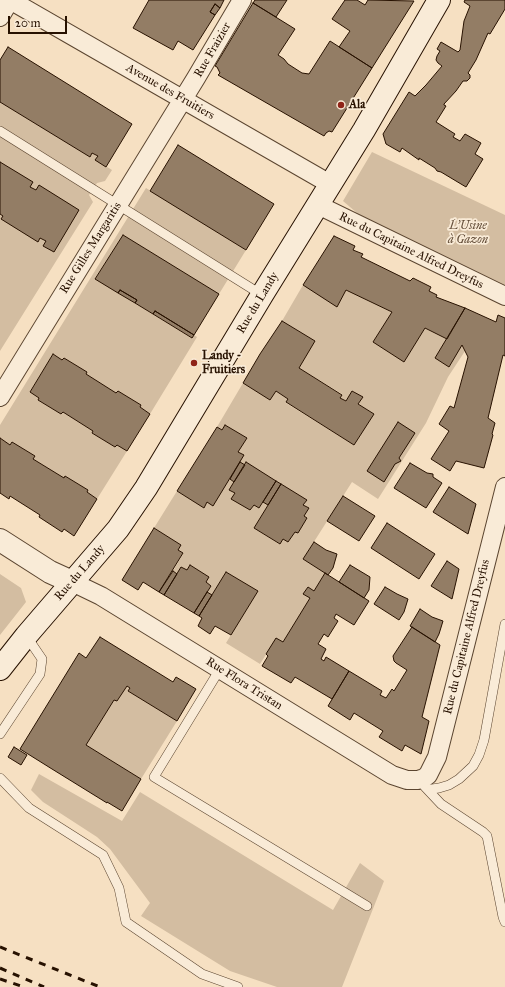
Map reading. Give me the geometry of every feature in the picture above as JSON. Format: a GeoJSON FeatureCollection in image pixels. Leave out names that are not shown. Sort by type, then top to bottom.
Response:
{"type":"FeatureCollection","features":[{"type":"Feature","properties":{"kind":"main road","name":"Rue du Landy"},"geometry":{"type":"LineString","coordinates":[[0,669],[26,636],[118,529],[146,488],[262,295],[364,130],[439,0]]}},
{"type":"Feature","properties":{"kind":"main road"},"geometry":{"type":"LineString","coordinates":[[0,540],[50,572],[72,582]]}},
{"type":"Feature","properties":{"kind":"street"},"geometry":{"type":"LineString","coordinates":[[0,17],[10,0]]}},
{"type":"Feature","properties":{"kind":"street","name":"Avenue des Fruitiers"},"geometry":{"type":"LineString","coordinates":[[10,0],[330,184]]}},
{"type":"Feature","properties":{"kind":"street","name":"Rue Fraizier"},"geometry":{"type":"LineString","coordinates":[[183,100],[242,0]]}},
{"type":"Feature","properties":{"kind":"street","name":"Rue Gilles Margaritis"},"geometry":{"type":"LineString","coordinates":[[0,396],[183,100]]}},
{"type":"Feature","properties":{"kind":"street","name":"Rue du Capitaine Alfred Dreyfus"},"geometry":{"type":"LineString","coordinates":[[318,205],[505,296]]}},
{"type":"Feature","properties":{"kind":"street","name":"Rue du Capitaine Alfred Dreyfus"},"geometry":{"type":"LineString","coordinates":[[422,784],[437,757],[505,487]]}},
{"type":"Feature","properties":{"kind":"street","name":"Rue Flora Tristan"},"geometry":{"type":"LineString","coordinates":[[72,582],[101,596],[392,775],[422,784]]}},
{"type":"Feature","properties":{"kind":"lane"},"geometry":{"type":"LineString","coordinates":[[0,131],[262,295]]}},
{"type":"Feature","properties":{"kind":"lane"},"geometry":{"type":"LineString","coordinates":[[422,784],[432,789],[449,785],[459,779],[473,766],[479,755],[484,740],[505,624]]}},
{"type":"Feature","properties":{"kind":"lane"},"geometry":{"type":"LineString","coordinates":[[0,734],[40,674],[42,659],[26,636]]}},
{"type":"Feature","properties":{"kind":"lane"},"geometry":{"type":"LineString","coordinates":[[220,669],[154,778],[367,906]]}},
{"type":"Feature","properties":{"kind":"lane"},"geometry":{"type":"LineString","coordinates":[[0,778],[29,808],[103,855],[119,888],[126,922],[202,974],[238,987]]}},
{"type":"Feature","properties":{"kind":"lane"},"geometry":{"type":"LineString","coordinates":[[422,784],[441,804],[483,832],[486,836],[505,922]]}},
{"type":"Feature","properties":{"kind":"green space"},"geometry":{"type":"Polygon","coordinates":[[[0,102],[90,157],[92,153],[98,156],[96,160],[112,170],[105,181],[97,183],[89,195],[93,202],[0,351],[0,102]]]}},
{"type":"Feature","properties":{"kind":"green space","name":"L'Usine à Gazon"},"geometry":{"type":"Polygon","coordinates":[[[372,152],[505,215],[505,286],[364,219],[343,201],[372,152]]]}},
{"type":"Feature","properties":{"kind":"green space"},"geometry":{"type":"Polygon","coordinates":[[[146,188],[246,250],[219,294],[123,235],[95,278],[191,338],[194,335],[197,337],[150,414],[140,407],[141,405],[118,391],[116,393],[86,374],[87,372],[64,358],[62,360],[53,354],[30,391],[39,398],[38,400],[61,414],[63,412],[93,431],[92,433],[115,447],[117,445],[127,451],[97,499],[87,492],[88,490],[65,476],[64,478],[33,459],[35,456],[12,442],[10,445],[0,438],[0,425],[146,188]]]}},
{"type":"Feature","properties":{"kind":"green space"},"geometry":{"type":"Polygon","coordinates":[[[303,285],[337,306],[346,290],[392,312],[373,342],[404,362],[425,328],[447,339],[435,358],[449,367],[462,345],[465,351],[448,377],[426,423],[378,499],[352,482],[303,559],[325,573],[314,591],[308,587],[304,594],[310,598],[283,642],[276,639],[260,664],[226,643],[258,591],[226,572],[212,595],[207,592],[211,586],[206,582],[209,577],[190,565],[187,570],[177,574],[173,571],[183,554],[178,550],[181,545],[154,528],[177,491],[204,508],[207,502],[230,479],[234,482],[229,490],[235,493],[232,499],[250,510],[254,505],[259,508],[263,502],[268,505],[254,528],[279,544],[283,539],[288,542],[295,532],[298,533],[307,518],[304,516],[309,508],[303,505],[307,500],[246,463],[245,465],[240,462],[238,452],[247,438],[225,425],[222,430],[217,427],[243,383],[270,400],[276,391],[288,399],[286,403],[354,445],[374,414],[358,404],[362,397],[353,391],[346,401],[340,398],[342,394],[299,368],[315,341],[282,321],[303,285]]]}},
{"type":"Feature","properties":{"kind":"green space"},"geometry":{"type":"Polygon","coordinates":[[[0,574],[21,588],[26,602],[0,635],[0,574]]]}},
{"type":"Feature","properties":{"kind":"green space"},"geometry":{"type":"Polygon","coordinates":[[[127,686],[130,688],[128,691],[177,721],[141,779],[86,745],[114,700],[117,701],[127,686]]]}},
{"type":"Feature","properties":{"kind":"green space"},"geometry":{"type":"Polygon","coordinates":[[[39,774],[122,821],[140,792],[333,910],[360,863],[384,881],[342,987],[277,987],[230,971],[141,916],[150,903],[110,849],[97,837],[43,802],[31,790],[39,774]]]}},
{"type":"Feature","properties":{"kind":"building"},"geometry":{"type":"Polygon","coordinates":[[[149,0],[224,0],[220,8],[215,4],[210,12],[215,15],[193,50],[178,41],[173,50],[133,28],[149,0]]]}},
{"type":"Feature","properties":{"kind":"building"},"geometry":{"type":"Polygon","coordinates":[[[255,0],[287,0],[276,17],[253,3],[255,0]]]}},
{"type":"Feature","properties":{"kind":"building"},"geometry":{"type":"Polygon","coordinates":[[[345,0],[357,0],[365,5],[368,0],[414,1],[372,68],[339,47],[350,31],[332,19],[345,0]]]}},
{"type":"Feature","properties":{"kind":"building"},"geometry":{"type":"Polygon","coordinates":[[[465,0],[505,0],[505,9],[490,34],[488,33],[476,60],[468,73],[470,78],[467,81],[463,81],[444,104],[446,106],[436,122],[455,134],[453,137],[460,141],[465,134],[481,143],[475,154],[483,159],[466,187],[437,171],[435,168],[419,158],[419,160],[402,148],[400,152],[386,144],[383,134],[409,92],[415,96],[442,66],[436,60],[440,51],[437,49],[441,42],[458,52],[460,50],[464,21],[470,6],[464,2],[465,0]]]}},
{"type":"Feature","properties":{"kind":"building"},"geometry":{"type":"Polygon","coordinates":[[[253,3],[295,29],[278,55],[302,73],[309,74],[330,41],[372,68],[332,132],[329,131],[324,136],[218,75],[220,73],[215,66],[253,3]]]}},
{"type":"Feature","properties":{"kind":"building"},"geometry":{"type":"Polygon","coordinates":[[[215,4],[220,8],[215,15],[210,12],[215,4]]]}},
{"type":"Feature","properties":{"kind":"building"},"geometry":{"type":"Polygon","coordinates":[[[8,47],[132,124],[106,167],[95,160],[98,156],[92,153],[90,157],[0,102],[0,60],[8,47]]]}},
{"type":"Feature","properties":{"kind":"building"},"geometry":{"type":"Polygon","coordinates":[[[178,145],[274,204],[246,250],[150,191],[178,145]]]}},
{"type":"Feature","properties":{"kind":"building"},"geometry":{"type":"Polygon","coordinates":[[[0,162],[33,182],[30,187],[36,190],[39,185],[79,210],[54,252],[43,246],[46,241],[40,238],[38,242],[1,219],[3,216],[0,214],[0,162]]]}},
{"type":"Feature","properties":{"kind":"building"},"geometry":{"type":"Polygon","coordinates":[[[123,235],[219,294],[194,335],[155,311],[153,314],[135,303],[137,300],[120,290],[118,293],[95,279],[123,235]]]}},
{"type":"Feature","properties":{"kind":"building"},"geometry":{"type":"Polygon","coordinates":[[[334,236],[355,246],[353,250],[363,254],[361,257],[410,281],[413,278],[431,287],[429,291],[437,295],[436,297],[465,308],[447,339],[425,328],[404,362],[373,342],[392,312],[346,290],[337,307],[303,285],[334,236]]]}},
{"type":"Feature","properties":{"kind":"building"},"geometry":{"type":"Polygon","coordinates":[[[120,290],[137,300],[135,303],[118,293],[120,290]]]}},
{"type":"Feature","properties":{"kind":"building"},"geometry":{"type":"Polygon","coordinates":[[[465,308],[496,322],[498,315],[505,318],[505,356],[503,355],[488,418],[495,423],[484,468],[456,461],[450,471],[431,459],[449,431],[439,424],[450,406],[454,408],[468,357],[462,345],[449,367],[435,358],[465,308]]]}},
{"type":"Feature","properties":{"kind":"building"},"geometry":{"type":"Polygon","coordinates":[[[155,311],[194,335],[192,338],[153,314],[155,311]]]}},
{"type":"Feature","properties":{"kind":"building"},"geometry":{"type":"Polygon","coordinates":[[[282,321],[315,341],[299,368],[342,395],[340,398],[346,401],[352,391],[363,397],[358,404],[374,414],[354,445],[286,402],[288,399],[276,391],[270,400],[243,383],[282,321]]]}},
{"type":"Feature","properties":{"kind":"building"},"geometry":{"type":"Polygon","coordinates":[[[53,354],[62,360],[64,358],[87,372],[86,374],[116,393],[118,391],[141,405],[140,407],[150,414],[127,451],[117,445],[115,447],[92,433],[93,431],[63,412],[61,414],[38,400],[39,398],[30,392],[53,354]]]}},
{"type":"Feature","properties":{"kind":"building"},"geometry":{"type":"Polygon","coordinates":[[[398,422],[415,433],[399,458],[401,461],[395,464],[384,482],[367,471],[398,422]]]}},
{"type":"Feature","properties":{"kind":"building"},"geometry":{"type":"Polygon","coordinates":[[[225,425],[247,438],[238,452],[244,455],[213,506],[207,502],[204,508],[177,491],[217,427],[222,430],[225,425]]]}},
{"type":"Feature","properties":{"kind":"building"},"geometry":{"type":"Polygon","coordinates":[[[0,438],[10,445],[12,442],[35,456],[33,459],[64,478],[65,476],[88,490],[87,492],[97,499],[74,536],[64,529],[62,532],[39,517],[40,515],[10,496],[9,499],[0,493],[0,438]]]}},
{"type":"Feature","properties":{"kind":"building"},"geometry":{"type":"Polygon","coordinates":[[[240,462],[245,465],[234,482],[230,479],[240,462]]]}},
{"type":"Feature","properties":{"kind":"building"},"geometry":{"type":"Polygon","coordinates":[[[246,462],[276,481],[259,508],[254,505],[250,510],[231,499],[235,493],[229,490],[246,462]]]}},
{"type":"Feature","properties":{"kind":"building"},"geometry":{"type":"Polygon","coordinates":[[[410,463],[427,473],[433,474],[433,477],[442,483],[426,508],[394,488],[410,463]]]}},
{"type":"Feature","properties":{"kind":"building"},"geometry":{"type":"Polygon","coordinates":[[[276,481],[281,484],[268,505],[263,502],[276,481]]]}},
{"type":"Feature","properties":{"kind":"building"},"geometry":{"type":"Polygon","coordinates":[[[281,484],[307,500],[303,505],[309,508],[304,516],[307,518],[298,533],[295,532],[288,542],[283,539],[280,544],[254,528],[281,484]]]}},
{"type":"Feature","properties":{"kind":"building"},"geometry":{"type":"Polygon","coordinates":[[[449,487],[476,504],[468,534],[433,512],[449,487]]]}},
{"type":"Feature","properties":{"kind":"building"},"geometry":{"type":"Polygon","coordinates":[[[343,496],[375,516],[359,541],[327,521],[343,496]]]}},
{"type":"Feature","properties":{"kind":"building"},"geometry":{"type":"Polygon","coordinates":[[[387,523],[435,554],[419,579],[371,548],[387,523]]]}},
{"type":"Feature","properties":{"kind":"building"},"geometry":{"type":"Polygon","coordinates":[[[154,528],[181,545],[178,550],[183,553],[159,592],[143,582],[138,590],[122,580],[154,528]]]}},
{"type":"Feature","properties":{"kind":"building"},"geometry":{"type":"Polygon","coordinates":[[[314,542],[326,550],[337,554],[333,568],[328,575],[303,559],[314,542]]]}},
{"type":"Feature","properties":{"kind":"building"},"geometry":{"type":"Polygon","coordinates":[[[447,561],[459,569],[452,599],[431,586],[447,561]]]}},
{"type":"Feature","properties":{"kind":"building"},"geometry":{"type":"Polygon","coordinates":[[[190,565],[209,577],[206,582],[211,586],[194,613],[164,595],[181,567],[187,570],[190,565]]]}},
{"type":"Feature","properties":{"kind":"building"},"geometry":{"type":"Polygon","coordinates":[[[350,565],[370,577],[369,590],[364,598],[339,582],[350,565]]]}},
{"type":"Feature","properties":{"kind":"building"},"geometry":{"type":"Polygon","coordinates":[[[173,571],[177,574],[164,595],[159,592],[173,571]]]}},
{"type":"Feature","properties":{"kind":"building"},"geometry":{"type":"Polygon","coordinates":[[[226,572],[258,591],[231,635],[215,626],[210,634],[198,626],[202,618],[199,616],[226,572]]]}},
{"type":"Feature","properties":{"kind":"building"},"geometry":{"type":"Polygon","coordinates":[[[325,573],[369,601],[354,625],[336,614],[334,618],[338,621],[328,637],[324,634],[318,644],[326,649],[321,659],[324,661],[326,657],[349,671],[332,699],[295,677],[291,683],[262,666],[268,656],[266,654],[276,638],[283,642],[310,598],[303,594],[308,587],[314,591],[325,573]]]}},
{"type":"Feature","properties":{"kind":"building"},"geometry":{"type":"Polygon","coordinates":[[[385,587],[408,599],[404,612],[399,620],[374,604],[385,587]]]}},
{"type":"Feature","properties":{"kind":"building"},"geometry":{"type":"Polygon","coordinates":[[[207,592],[212,595],[199,616],[194,613],[207,592]]]}},
{"type":"Feature","properties":{"kind":"building"},"geometry":{"type":"Polygon","coordinates":[[[420,609],[432,617],[443,621],[435,642],[410,626],[420,609]]]}},
{"type":"Feature","properties":{"kind":"building"},"geometry":{"type":"Polygon","coordinates":[[[412,627],[440,645],[422,717],[429,721],[421,754],[405,745],[402,751],[379,737],[383,731],[354,713],[350,720],[328,706],[349,671],[382,691],[380,695],[386,698],[392,689],[394,691],[407,670],[394,661],[393,656],[412,627]]]}},
{"type":"Feature","properties":{"kind":"building"},"geometry":{"type":"Polygon","coordinates":[[[100,637],[173,682],[176,677],[196,689],[177,721],[128,691],[130,688],[127,686],[117,701],[114,700],[86,745],[141,779],[122,811],[20,749],[79,653],[86,658],[100,637]]]}},
{"type":"Feature","properties":{"kind":"building"},"geometry":{"type":"Polygon","coordinates":[[[14,747],[27,755],[21,765],[8,757],[14,747]]]}},
{"type":"Feature","properties":{"kind":"railway"},"geometry":{"type":"LineString","coordinates":[[0,947],[100,987]]}},
{"type":"Feature","properties":{"kind":"railway"},"geometry":{"type":"LineString","coordinates":[[0,968],[44,987]]}},
{"type":"Feature","properties":{"kind":"railway"},"geometry":{"type":"LineString","coordinates":[[0,979],[24,987]]}},
{"type":"Feature","properties":{"kind":"place","name":"Ala"},"geometry":{"type":"Point","coordinates":[341,105]}},
{"type":"Feature","properties":{"kind":"place","name":"Landy - Fruitiers"},"geometry":{"type":"Point","coordinates":[194,363]}}]}
